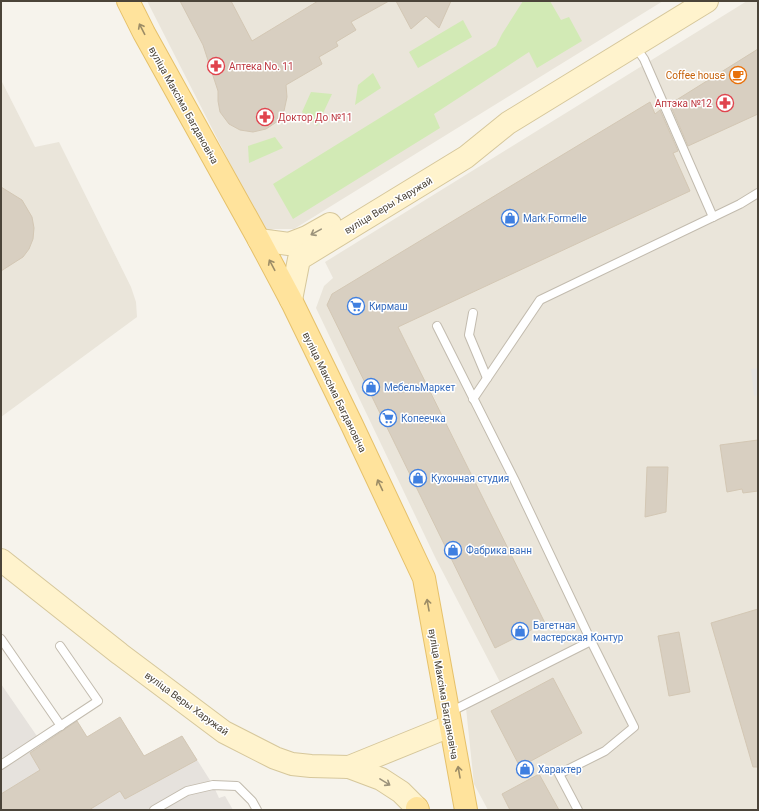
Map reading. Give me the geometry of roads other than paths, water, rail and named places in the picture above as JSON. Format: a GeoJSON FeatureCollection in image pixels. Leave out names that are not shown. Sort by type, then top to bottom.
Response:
{"type":"FeatureCollection","features":[{"type":"Feature","properties":{"kind":"main road","name":"вуліца Максіма Багдановіча"},"geometry":{"type":"LineString","coordinates":[[128,1],[144,33],[259,240],[290,300],[424,578],[466,810]]}},
{"type":"Feature","properties":{"kind":"main road","name":"вуліца Веры Харужай"},"geometry":{"type":"LineString","coordinates":[[259,240],[289,244],[307,237],[373,200],[456,147],[508,123],[707,1]]}},
{"type":"Feature","properties":{"kind":"main road","name":"вуліца Веры Харужай"},"geometry":{"type":"LineString","coordinates":[[290,300],[299,259],[466,157],[508,123]]}},
{"type":"Feature","properties":{"kind":"main road","name":"вуліца Веры Харужай"},"geometry":{"type":"LineString","coordinates":[[1,560],[120,654],[224,732],[275,758],[292,764],[349,767],[381,779],[401,792],[417,809]]}},
{"type":"Feature","properties":{"kind":"main road"},"geometry":{"type":"LineString","coordinates":[[349,767],[449,720]]}},
{"type":"Feature","properties":{"kind":"lane"},"geometry":{"type":"LineString","coordinates":[[635,46],[644,59],[713,217]]}},
{"type":"Feature","properties":{"kind":"lane"},"geometry":{"type":"LineString","coordinates":[[473,399],[540,300],[740,204],[758,193]]}},
{"type":"Feature","properties":{"kind":"lane"},"geometry":{"type":"LineString","coordinates":[[474,313],[469,335],[487,378]]}},
{"type":"Feature","properties":{"kind":"lane"},"geometry":{"type":"LineString","coordinates":[[437,326],[514,479],[591,641],[634,727],[605,751],[559,774],[578,810]]}},
{"type":"Feature","properties":{"kind":"lane"},"geometry":{"type":"LineString","coordinates":[[1,639],[61,726]]}},
{"type":"Feature","properties":{"kind":"lane"},"geometry":{"type":"LineString","coordinates":[[449,720],[591,641]]}},
{"type":"Feature","properties":{"kind":"lane"},"geometry":{"type":"LineString","coordinates":[[1,765],[98,701],[60,646]]}},
{"type":"Feature","properties":{"kind":"lane"},"geometry":{"type":"LineString","coordinates":[[154,810],[187,791],[213,785],[237,786],[252,801],[257,810]]}},
{"type":"Feature","properties":{"kind":"place","name":"Аптека No. 11"},"geometry":{"type":"Point","coordinates":[216,66]}},
{"type":"Feature","properties":{"kind":"place","name":"Coffee house"},"geometry":{"type":"Point","coordinates":[738,75]}},
{"type":"Feature","properties":{"kind":"place","name":"Аптэка №12"},"geometry":{"type":"Point","coordinates":[725,103]}},
{"type":"Feature","properties":{"kind":"place","name":"Доктор До №11"},"geometry":{"type":"Point","coordinates":[265,117]}},
{"type":"Feature","properties":{"kind":"place","name":"Mark Formelle"},"geometry":{"type":"Point","coordinates":[510,218]}},
{"type":"Feature","properties":{"kind":"place","name":"Кирмаш"},"geometry":{"type":"Point","coordinates":[356,306]}},
{"type":"Feature","properties":{"kind":"place","name":"МебельМаркет"},"geometry":{"type":"Point","coordinates":[371,387]}},
{"type":"Feature","properties":{"kind":"place","name":"Копеечка"},"geometry":{"type":"Point","coordinates":[388,418]}},
{"type":"Feature","properties":{"kind":"place","name":"Кухонная студия"},"geometry":{"type":"Point","coordinates":[418,478]}},
{"type":"Feature","properties":{"kind":"place","name":"Фабрика ванн"},"geometry":{"type":"Point","coordinates":[453,550]}},
{"type":"Feature","properties":{"kind":"place","name":"Багетная мастерская Контур"},"geometry":{"type":"Point","coordinates":[520,631]}},
{"type":"Feature","properties":{"kind":"place","name":"Характер"},"geometry":{"type":"Point","coordinates":[525,769]}}]}
